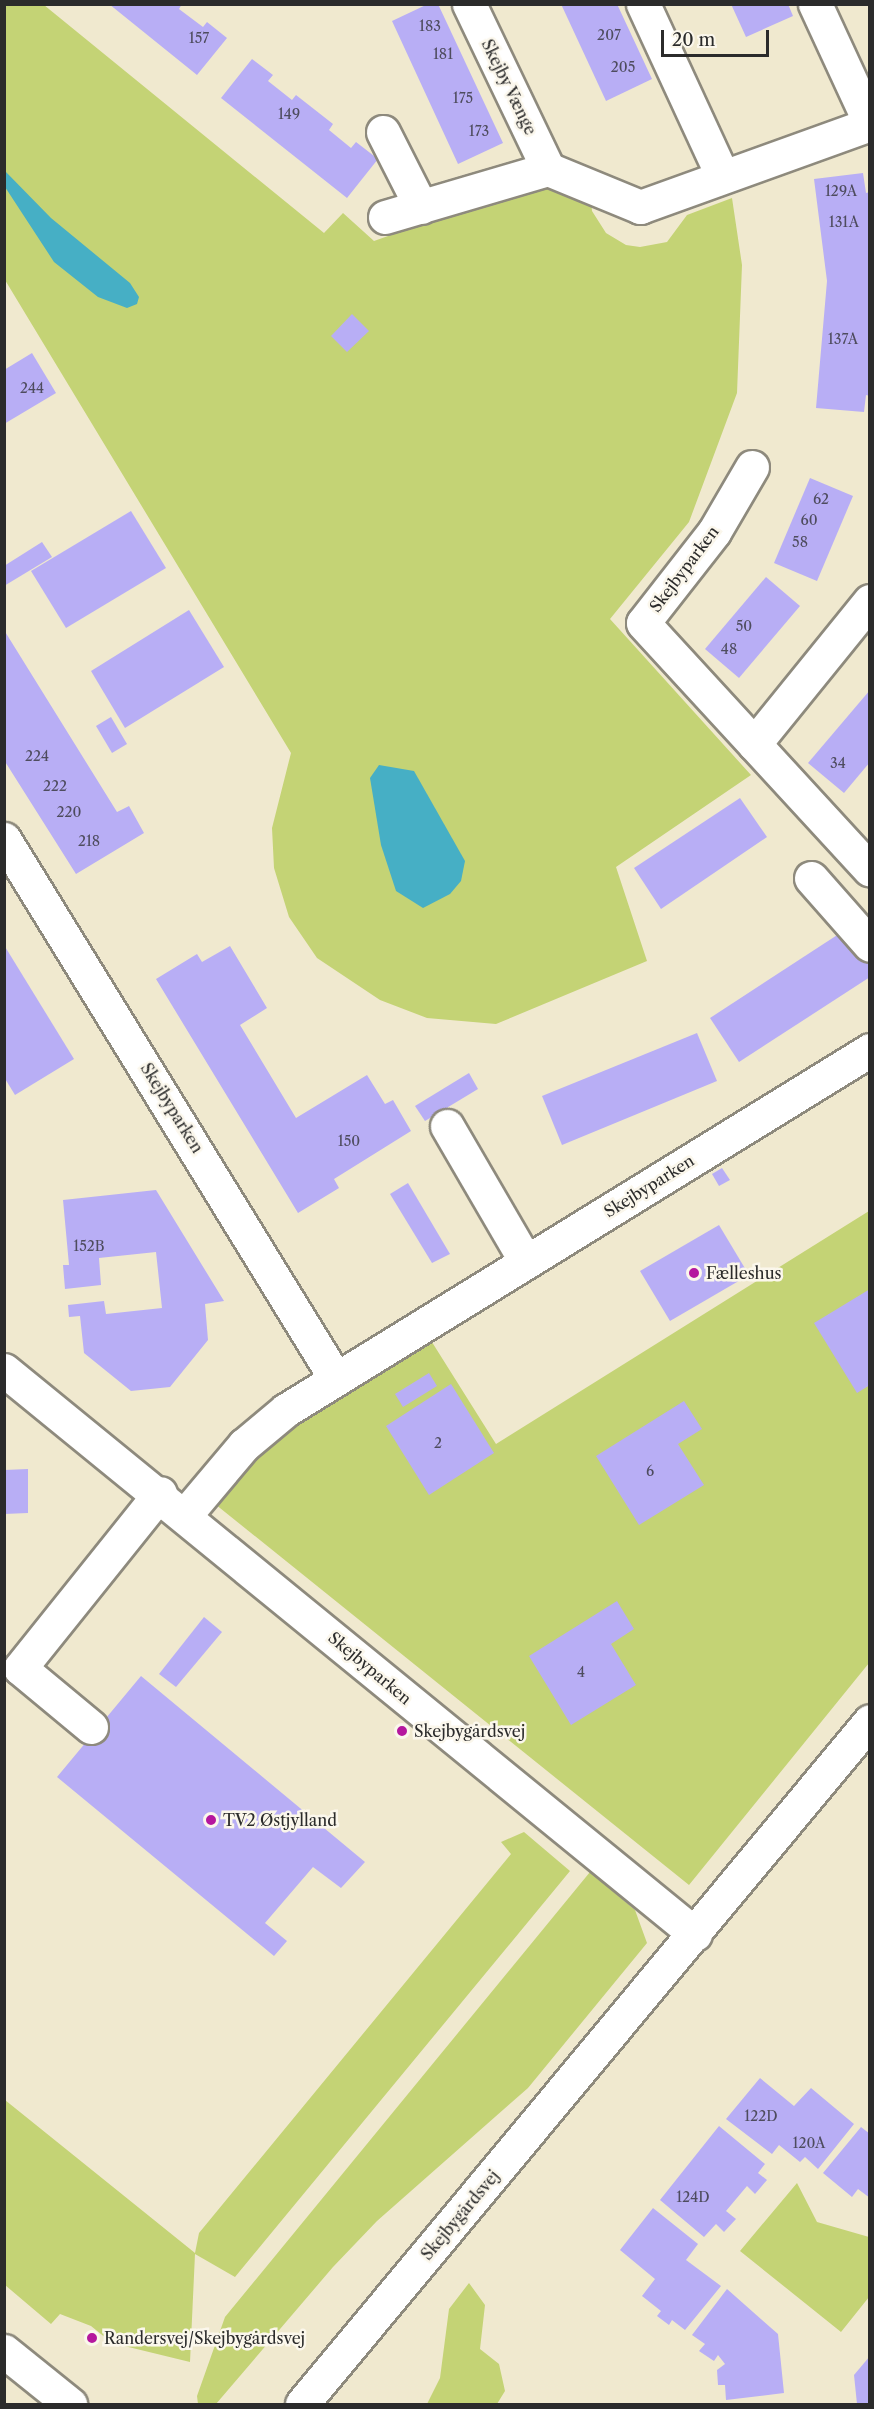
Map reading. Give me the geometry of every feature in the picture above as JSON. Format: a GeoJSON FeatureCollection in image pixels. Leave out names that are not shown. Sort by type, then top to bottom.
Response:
{"type":"FeatureCollection","features":[{"type":"Feature","properties":{"kind":"street","name":"Skejby Vænge"},"geometry":{"type":"LineString","coordinates":[[469,4],[548,169]]}},
{"type":"Feature","properties":{"kind":"street"},"geometry":{"type":"LineString","coordinates":[[643,4],[723,175]]}},
{"type":"Feature","properties":{"kind":"street"},"geometry":{"type":"LineString","coordinates":[[385,217],[548,169],[640,207],[723,175],[779,167],[870,124],[814,4]]}},
{"type":"Feature","properties":{"kind":"street"},"geometry":{"type":"LineString","coordinates":[[383,132],[421,207]]}},
{"type":"Feature","properties":{"kind":"street","name":"Skejbyparken"},"geometry":{"type":"LineString","coordinates":[[752,467],[714,532],[644,623],[754,744],[866,858]]}},
{"type":"Feature","properties":{"kind":"street"},"geometry":{"type":"LineString","coordinates":[[754,744],[870,601]]}},
{"type":"Feature","properties":{"kind":"street","name":"Skejbyparken"},"geometry":{"type":"LineString","coordinates":[[4,839],[336,1379]]}},
{"type":"Feature","properties":{"kind":"street"},"geometry":{"type":"LineString","coordinates":[[811,878],[870,945]]}},
{"type":"Feature","properties":{"kind":"street","name":"Skejbyparken"},"geometry":{"type":"LineString","coordinates":[[185,1515],[260,1429],[336,1379],[870,1050]]}},
{"type":"Feature","properties":{"kind":"street"},"geometry":{"type":"LineString","coordinates":[[447,1126],[526,1262]]}},
{"type":"Feature","properties":{"kind":"street","name":"Skejbyparken"},"geometry":{"type":"LineString","coordinates":[[4,1370],[160,1493],[695,1934]]}},
{"type":"Feature","properties":{"kind":"street"},"geometry":{"type":"LineString","coordinates":[[91,1727],[20,1668],[160,1493]]}},
{"type":"Feature","properties":{"kind":"street","name":"Skejbygårdsvej"},"geometry":{"type":"LineString","coordinates":[[302,2404],[870,1721]]}},
{"type":"Feature","properties":{"kind":"street"},"geometry":{"type":"LineString","coordinates":[[4,2351],[70,2404]]}},
{"type":"Feature","properties":{"kind":"green space"},"geometry":{"type":"Polygon","coordinates":[[[5,5],[44,5],[324,233],[343,213],[374,241],[546,180],[591,199],[592,211],[606,233],[626,245],[640,247],[667,242],[687,215],[732,198],[742,265],[737,393],[689,522],[610,619],[751,775],[616,867],[647,961],[496,1024],[427,1018],[380,1000],[317,958],[289,917],[274,868],[272,828],[291,753],[5,280],[5,5]]]}},
{"type":"Feature","properties":{"kind":"green space"},"geometry":{"type":"Polygon","coordinates":[[[869,1211],[869,1663],[689,1885],[210,1500],[247,1456],[425,1331],[496,1444],[869,1211]]]}},
{"type":"Feature","properties":{"kind":"green space"},"geometry":{"type":"Polygon","coordinates":[[[524,1832],[570,1871],[235,2277],[195,2254],[190,2362],[112,2343],[91,2326],[60,2314],[51,2324],[5,2285],[5,2100],[195,2253],[199,2233],[511,1854],[501,1842],[524,1832]]]}},
{"type":"Feature","properties":{"kind":"green space"},"geometry":{"type":"Polygon","coordinates":[[[590,1872],[635,1910],[647,1943],[528,2088],[377,2221],[333,2267],[216,2404],[198,2404],[197,2396],[225,2317],[590,1872]]]}},
{"type":"Feature","properties":{"kind":"green space"},"geometry":{"type":"Polygon","coordinates":[[[797,2183],[817,2222],[869,2237],[869,2297],[841,2332],[740,2251],[797,2183]]]}},
{"type":"Feature","properties":{"kind":"green space"},"geometry":{"type":"Polygon","coordinates":[[[469,2283],[485,2305],[480,2349],[499,2364],[505,2391],[497,2404],[427,2404],[440,2378],[449,2309],[469,2283]]]}},
{"type":"Feature","properties":{"kind":"water"},"geometry":{"type":"Polygon","coordinates":[[[5,171],[51,218],[130,283],[139,297],[137,304],[127,308],[98,297],[54,262],[5,187],[5,171]]]}},
{"type":"Feature","properties":{"kind":"water"},"geometry":{"type":"Polygon","coordinates":[[[379,765],[414,771],[465,861],[461,881],[450,894],[423,908],[396,891],[381,845],[370,778],[379,765]]]}},
{"type":"Feature","properties":{"kind":"building"},"geometry":{"type":"Polygon","coordinates":[[[109,4],[182,4],[179,9],[203,27],[207,22],[227,38],[197,75],[109,4]]]}},
{"type":"Feature","properties":{"kind":"building"},"geometry":{"type":"Polygon","coordinates":[[[428,4],[438,4],[503,143],[458,164],[392,21],[428,4]]]}},
{"type":"Feature","properties":{"kind":"building"},"geometry":{"type":"Polygon","coordinates":[[[561,4],[617,4],[652,79],[606,101],[561,4]]]}},
{"type":"Feature","properties":{"kind":"building"},"geometry":{"type":"Polygon","coordinates":[[[731,4],[788,4],[793,16],[746,37],[731,4]]]}},
{"type":"Feature","properties":{"kind":"building"},"geometry":{"type":"Polygon","coordinates":[[[252,59],[273,75],[268,81],[292,100],[296,95],[333,124],[329,130],[351,148],[356,142],[378,159],[347,198],[221,98],[252,59]]]}},
{"type":"Feature","properties":{"kind":"building"},"geometry":{"type":"Polygon","coordinates":[[[863,173],[866,193],[870,192],[870,396],[866,395],[864,412],[816,408],[827,281],[814,179],[863,173]]]}},
{"type":"Feature","properties":{"kind":"building"},"geometry":{"type":"Polygon","coordinates":[[[352,314],[369,331],[347,352],[331,336],[352,314]]]}},
{"type":"Feature","properties":{"kind":"building"},"geometry":{"type":"Polygon","coordinates":[[[32,353],[56,393],[4,424],[4,370],[32,353]]]}},
{"type":"Feature","properties":{"kind":"building"},"geometry":{"type":"Polygon","coordinates":[[[810,478],[853,496],[817,581],[774,563],[810,478]]]}},
{"type":"Feature","properties":{"kind":"building"},"geometry":{"type":"Polygon","coordinates":[[[131,511],[166,568],[66,628],[31,571],[131,511]]]}},
{"type":"Feature","properties":{"kind":"building"},"geometry":{"type":"Polygon","coordinates":[[[42,542],[52,557],[4,586],[4,566],[42,542]]]}},
{"type":"Feature","properties":{"kind":"building"},"geometry":{"type":"Polygon","coordinates":[[[766,577],[800,606],[739,678],[705,649],[766,577]]]}},
{"type":"Feature","properties":{"kind":"building"},"geometry":{"type":"Polygon","coordinates":[[[189,610],[224,667],[125,728],[91,671],[189,610]]]}},
{"type":"Feature","properties":{"kind":"building"},"geometry":{"type":"Polygon","coordinates":[[[4,630],[117,812],[129,806],[144,833],[76,874],[4,760],[4,630]]]}},
{"type":"Feature","properties":{"kind":"building"},"geometry":{"type":"Polygon","coordinates":[[[870,690],[870,762],[844,793],[808,763],[870,690]]]}},
{"type":"Feature","properties":{"kind":"building"},"geometry":{"type":"Polygon","coordinates":[[[111,717],[127,744],[112,753],[96,726],[111,717]]]}},
{"type":"Feature","properties":{"kind":"building"},"geometry":{"type":"Polygon","coordinates":[[[740,798],[767,837],[661,909],[634,868],[740,798]]]}},
{"type":"Feature","properties":{"kind":"building"},"geometry":{"type":"Polygon","coordinates":[[[848,928],[870,962],[870,977],[739,1062],[710,1018],[848,928]]]}},
{"type":"Feature","properties":{"kind":"building"},"geometry":{"type":"Polygon","coordinates":[[[4,945],[74,1059],[15,1095],[4,1077],[4,945]]]}},
{"type":"Feature","properties":{"kind":"building"},"geometry":{"type":"Polygon","coordinates":[[[230,946],[267,1008],[240,1025],[296,1118],[367,1075],[385,1104],[393,1100],[411,1131],[334,1179],[339,1188],[298,1213],[156,979],[197,954],[202,962],[230,946]]]}},
{"type":"Feature","properties":{"kind":"building"},"geometry":{"type":"Polygon","coordinates":[[[697,1033],[717,1081],[562,1145],[542,1096],[697,1033]]]}},
{"type":"Feature","properties":{"kind":"building"},"geometry":{"type":"Polygon","coordinates":[[[469,1073],[478,1089],[425,1121],[415,1106],[469,1073]]]}},
{"type":"Feature","properties":{"kind":"building"},"geometry":{"type":"Polygon","coordinates":[[[722,1168],[730,1180],[719,1186],[712,1174],[722,1168]]]}},
{"type":"Feature","properties":{"kind":"building"},"geometry":{"type":"Polygon","coordinates":[[[408,1183],[450,1254],[432,1263],[390,1194],[408,1183]]]}},
{"type":"Feature","properties":{"kind":"building"},"geometry":{"type":"Polygon","coordinates":[[[156,1190],[224,1301],[205,1304],[208,1340],[170,1387],[131,1391],[84,1353],[80,1316],[69,1317],[68,1305],[104,1301],[106,1314],[162,1308],[156,1252],[99,1258],[101,1285],[65,1289],[63,1265],[69,1265],[63,1200],[156,1190]]]}},
{"type":"Feature","properties":{"kind":"building","name":"Fælleshus"},"geometry":{"type":"Polygon","coordinates":[[[719,1225],[749,1275],[670,1321],[640,1271],[719,1225]]]}},
{"type":"Feature","properties":{"kind":"building"},"geometry":{"type":"Polygon","coordinates":[[[870,1289],[870,1385],[857,1393],[814,1323],[870,1289]]]}},
{"type":"Feature","properties":{"kind":"building"},"geometry":{"type":"Polygon","coordinates":[[[429,1373],[437,1386],[403,1407],[395,1394],[429,1373]]]}},
{"type":"Feature","properties":{"kind":"building"},"geometry":{"type":"Polygon","coordinates":[[[451,1384],[494,1453],[429,1495],[386,1426],[451,1384]]]}},
{"type":"Feature","properties":{"kind":"building"},"geometry":{"type":"Polygon","coordinates":[[[684,1401],[702,1429],[678,1444],[704,1485],[639,1525],[596,1456],[684,1401]]]}},
{"type":"Feature","properties":{"kind":"building"},"geometry":{"type":"Polygon","coordinates":[[[28,1469],[28,1513],[4,1514],[4,1470],[28,1469]]]}},
{"type":"Feature","properties":{"kind":"building"},"geometry":{"type":"Polygon","coordinates":[[[617,1601],[634,1629],[611,1644],[636,1685],[571,1725],[529,1656],[617,1601]]]}},
{"type":"Feature","properties":{"kind":"building"},"geometry":{"type":"Polygon","coordinates":[[[204,1617],[222,1632],[176,1687],[159,1674],[204,1617]]]}},
{"type":"Feature","properties":{"kind":"building","name":"TV2 Østjylland"},"geometry":{"type":"Polygon","coordinates":[[[141,1676],[365,1862],[341,1888],[313,1867],[265,1923],[287,1941],[274,1956],[57,1777],[141,1676]]]}},
{"type":"Feature","properties":{"kind":"building"},"geometry":{"type":"Polygon","coordinates":[[[760,2078],[794,2106],[811,2088],[854,2124],[818,2169],[805,2157],[800,2162],[779,2145],[772,2154],[726,2119],[760,2078]]]}},
{"type":"Feature","properties":{"kind":"building"},"geometry":{"type":"Polygon","coordinates":[[[719,2126],[765,2164],[758,2173],[767,2180],[755,2194],[747,2186],[726,2211],[736,2219],[724,2232],[716,2224],[704,2237],[660,2200],[719,2126]]]}},
{"type":"Feature","properties":{"kind":"building"},"geometry":{"type":"Polygon","coordinates":[[[861,2127],[870,2134],[870,2198],[858,2189],[852,2197],[823,2173],[861,2127]]]}},
{"type":"Feature","properties":{"kind":"building"},"geometry":{"type":"Polygon","coordinates":[[[653,2208],[698,2244],[686,2260],[721,2286],[685,2330],[672,2320],[669,2325],[657,2316],[661,2311],[642,2296],[655,2279],[620,2250],[653,2208]]]}},
{"type":"Feature","properties":{"kind":"building"},"geometry":{"type":"Polygon","coordinates":[[[727,2289],[778,2334],[784,2393],[726,2400],[725,2385],[718,2385],[717,2370],[725,2364],[718,2355],[714,2361],[699,2351],[705,2344],[692,2335],[727,2289]]]}},
{"type":"Feature","properties":{"kind":"building"},"geometry":{"type":"Polygon","coordinates":[[[870,2356],[870,2404],[857,2404],[854,2375],[870,2356]]]}},
{"type":"Feature","properties":{"kind":"place","name":"Fælleshus"},"geometry":{"type":"Point","coordinates":[694,1273]}},
{"type":"Feature","properties":{"kind":"place","name":"Skejbygårdsvej"},"geometry":{"type":"Point","coordinates":[402,1731]}},
{"type":"Feature","properties":{"kind":"place","name":"TV2 Østjylland"},"geometry":{"type":"Point","coordinates":[211,1820]}},
{"type":"Feature","properties":{"kind":"place","name":"Randersvej/Skejbygårdsvej"},"geometry":{"type":"Point","coordinates":[92,2338]}}]}
